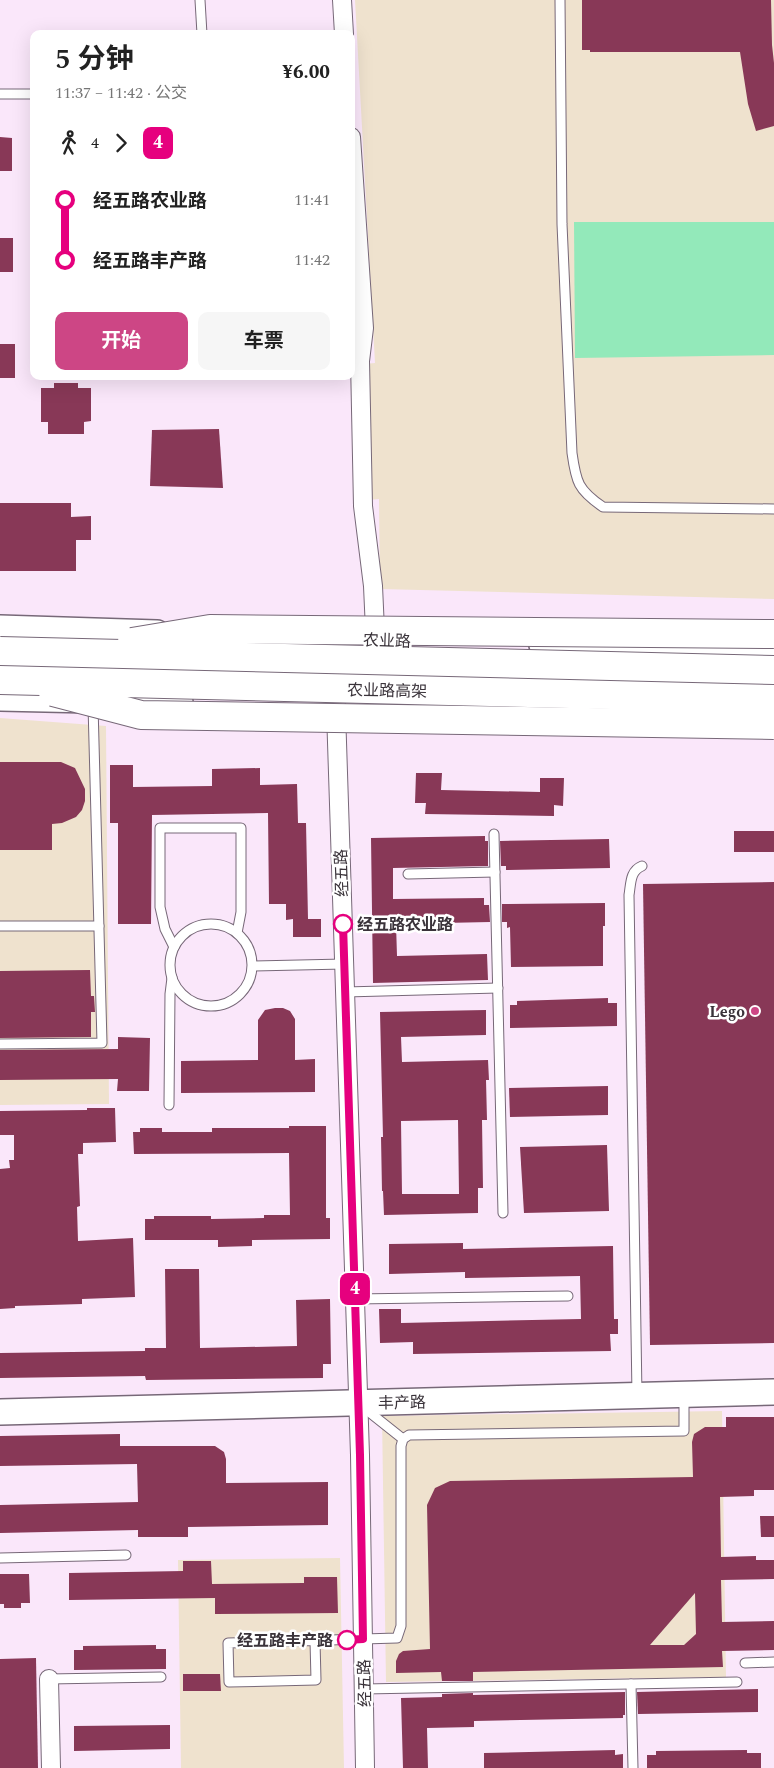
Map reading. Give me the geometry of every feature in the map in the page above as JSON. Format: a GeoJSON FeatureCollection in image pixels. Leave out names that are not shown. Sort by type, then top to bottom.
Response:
{"type":"FeatureCollection","features":[{"type":"Feature","properties":{"kind":"highway"},"geometry":{"type":"LineString","coordinates":[[64,652],[210,629],[774,634]]}},
{"type":"Feature","properties":{"kind":"highway","name":"农业路高架"},"geometry":{"type":"LineString","coordinates":[[0,651],[774,670]]}},
{"type":"Feature","properties":{"kind":"highway"},"geometry":{"type":"LineString","coordinates":[[2,686],[141,715],[774,725]]}},
{"type":"Feature","properties":{"kind":"highway","name":"农业路高架"},"geometry":{"type":"LineString","coordinates":[[2,686],[774,699]]}},
{"type":"Feature","properties":{"kind":"street"},"geometry":{"type":"LineString","coordinates":[[342,0],[344,30]]}},
{"type":"Feature","properties":{"kind":"street"},"geometry":{"type":"LineString","coordinates":[[355,196],[364,328],[360,361],[363,506],[374,586],[375,630]]}},
{"type":"Feature","properties":{"kind":"street","name":"农业路"},"geometry":{"type":"LineString","coordinates":[[0,628],[774,652]]}},
{"type":"Feature","properties":{"kind":"street","name":"经五路"},"geometry":{"type":"LineString","coordinates":[[334,638],[358,1403],[365,1768]]}},
{"type":"Feature","properties":{"kind":"street"},"geometry":{"type":"LineString","coordinates":[[2,686],[93,700],[774,713]]}},
{"type":"Feature","properties":{"kind":"street","name":"丰产路"},"geometry":{"type":"LineString","coordinates":[[0,1412],[774,1392]]}},
{"type":"Feature","properties":{"kind":"street"},"geometry":{"type":"LineString","coordinates":[[49,1679],[51,1768]]}},
{"type":"Feature","properties":{"kind":"lane"},"geometry":{"type":"LineString","coordinates":[[200,0],[202,30]]}},
{"type":"Feature","properties":{"kind":"lane"},"geometry":{"type":"LineString","coordinates":[[560,0],[562,224],[572,453],[580,488],[590,498],[603,506],[774,509]]}},
{"type":"Feature","properties":{"kind":"lane"},"geometry":{"type":"LineString","coordinates":[[0,94],[30,94]]}},
{"type":"Feature","properties":{"kind":"lane"},"geometry":{"type":"LineString","coordinates":[[0,1044],[102,1042],[93,700]]}},
{"type":"Feature","properties":{"kind":"lane"},"geometry":{"type":"LineString","coordinates":[[174,947],[165,929],[160,907],[160,828],[241,828],[241,912],[237,933]]}},
{"type":"Feature","properties":{"kind":"lane"},"geometry":{"type":"LineString","coordinates":[[494,834],[503,1213]]}},
{"type":"Feature","properties":{"kind":"lane"},"geometry":{"type":"LineString","coordinates":[[637,1396],[629,895],[632,875],[637,868],[642,866]]}},
{"type":"Feature","properties":{"kind":"lane"},"geometry":{"type":"LineString","coordinates":[[408,874],[495,872]]}},
{"type":"Feature","properties":{"kind":"lane"},"geometry":{"type":"LineString","coordinates":[[205,924],[225,926],[237,933],[247,943],[251,952],[253,966],[251,979],[247,987],[232,1001],[223,1005],[202,1006],[192,1002],[176,987],[172,977],[170,967],[174,947],[187,932],[205,924]]}},
{"type":"Feature","properties":{"kind":"lane"},"geometry":{"type":"LineString","coordinates":[[0,926],[99,926]]}},
{"type":"Feature","properties":{"kind":"lane"},"geometry":{"type":"LineString","coordinates":[[253,966],[344,964]]}},
{"type":"Feature","properties":{"kind":"lane"},"geometry":{"type":"LineString","coordinates":[[169,1105],[170,994],[172,977]]}},
{"type":"Feature","properties":{"kind":"lane"},"geometry":{"type":"LineString","coordinates":[[345,992],[498,988]]}},
{"type":"Feature","properties":{"kind":"lane"},"geometry":{"type":"LineString","coordinates":[[355,1299],[568,1296]]}},
{"type":"Feature","properties":{"kind":"lane"},"geometry":{"type":"LineString","coordinates":[[315,1640],[316,1680],[229,1682],[228,1642],[397,1638],[401,1626],[401,1446],[403,1439],[409,1435],[684,1431],[684,1394]]}},
{"type":"Feature","properties":{"kind":"lane"},"geometry":{"type":"LineString","coordinates":[[358,1403],[403,1439]]}},
{"type":"Feature","properties":{"kind":"lane"},"geometry":{"type":"LineString","coordinates":[[0,1558],[126,1555]]}},
{"type":"Feature","properties":{"kind":"lane"},"geometry":{"type":"LineString","coordinates":[[745,1663],[774,1662]]}},
{"type":"Feature","properties":{"kind":"lane"},"geometry":{"type":"LineString","coordinates":[[49,1679],[161,1677]]}},
{"type":"Feature","properties":{"kind":"lane"},"geometry":{"type":"LineString","coordinates":[[364,1689],[737,1682]]}},
{"type":"Feature","properties":{"kind":"lane"},"geometry":{"type":"LineString","coordinates":[[631,1684],[633,1768]]}},
{"type":"Feature","properties":{"kind":"shaded area"},"geometry":{"type":"Polygon","coordinates":[[[355,0],[774,0],[774,599],[380,589],[379,499],[368,500],[365,364],[375,363],[355,0]]]}},
{"type":"Feature","properties":{"kind":"shaded area"},"geometry":{"type":"Polygon","coordinates":[[[0,718],[106,726],[109,1104],[0,1105],[0,718]]]}},
{"type":"Feature","properties":{"kind":"shaded area"},"geometry":{"type":"Polygon","coordinates":[[[722,1411],[726,1677],[386,1682],[382,1416],[722,1411]]]}},
{"type":"Feature","properties":{"kind":"shaded area"},"geometry":{"type":"Polygon","coordinates":[[[340,1558],[344,1768],[181,1768],[178,1560],[340,1558]]]}},
{"type":"Feature","properties":{"kind":"green space"},"geometry":{"type":"Polygon","coordinates":[[[574,222],[774,222],[774,355],[575,358],[574,222]]]}},
{"type":"Feature","properties":{"kind":"building"},"geometry":{"type":"Polygon","coordinates":[[[582,0],[771,0],[774,126],[756,131],[748,104],[740,52],[590,52],[590,50],[582,50],[582,0]]]}},
{"type":"Feature","properties":{"kind":"building"},"geometry":{"type":"Polygon","coordinates":[[[0,137],[12,138],[12,171],[0,171],[0,137]]]}},
{"type":"Feature","properties":{"kind":"building"},"geometry":{"type":"Polygon","coordinates":[[[0,238],[13,238],[13,272],[0,272],[0,238]]]}},
{"type":"Feature","properties":{"kind":"building"},"geometry":{"type":"Polygon","coordinates":[[[0,344],[15,344],[15,378],[0,378],[0,344]]]}},
{"type":"Feature","properties":{"kind":"building"},"geometry":{"type":"Polygon","coordinates":[[[54,383],[78,383],[78,388],[91,388],[91,421],[84,422],[84,434],[48,434],[48,422],[41,422],[41,388],[54,388],[54,383]]]}},
{"type":"Feature","properties":{"kind":"building"},"geometry":{"type":"Polygon","coordinates":[[[219,429],[223,488],[150,486],[152,430],[219,429]]]}},
{"type":"Feature","properties":{"kind":"building"},"geometry":{"type":"Polygon","coordinates":[[[0,503],[71,503],[71,517],[91,516],[91,540],[76,540],[76,571],[0,571],[0,503]]]}},
{"type":"Feature","properties":{"kind":"building"},"geometry":{"type":"Polygon","coordinates":[[[0,762],[61,762],[75,768],[85,789],[85,801],[82,810],[76,817],[62,823],[52,824],[52,850],[0,850],[0,762]]]}},
{"type":"Feature","properties":{"kind":"building"},"geometry":{"type":"Polygon","coordinates":[[[110,765],[133,765],[133,787],[212,786],[212,769],[260,768],[260,785],[297,784],[298,823],[306,823],[308,919],[321,919],[321,937],[293,937],[293,919],[286,920],[286,904],[269,904],[268,813],[152,815],[151,924],[118,924],[118,823],[110,823],[110,765]]]}},
{"type":"Feature","properties":{"kind":"building"},"geometry":{"type":"Polygon","coordinates":[[[416,773],[442,773],[441,790],[540,792],[540,778],[564,778],[563,806],[554,805],[554,816],[425,814],[426,803],[415,803],[416,773]]]}},
{"type":"Feature","properties":{"kind":"building"},"geometry":{"type":"Polygon","coordinates":[[[734,831],[774,831],[774,852],[734,852],[734,831]]]}},
{"type":"Feature","properties":{"kind":"building"},"geometry":{"type":"Polygon","coordinates":[[[485,836],[485,841],[488,841],[488,866],[393,868],[393,899],[484,898],[484,905],[489,905],[490,922],[396,924],[397,956],[487,954],[488,980],[373,983],[371,838],[485,836]]]}},
{"type":"Feature","properties":{"kind":"building"},"geometry":{"type":"Polygon","coordinates":[[[609,839],[610,868],[506,870],[506,866],[501,866],[500,841],[609,839]]]}},
{"type":"Feature","properties":{"kind":"building"},"geometry":{"type":"Polygon","coordinates":[[[774,882],[774,1343],[650,1345],[643,884],[774,882]]]}},
{"type":"Feature","properties":{"kind":"building"},"geometry":{"type":"Polygon","coordinates":[[[605,903],[603,966],[511,967],[510,927],[507,928],[507,922],[502,922],[502,904],[605,903]]]}},
{"type":"Feature","properties":{"kind":"building"},"geometry":{"type":"Polygon","coordinates":[[[90,970],[91,996],[94,996],[95,1012],[91,1012],[91,1037],[0,1038],[0,971],[90,970]]]}},
{"type":"Feature","properties":{"kind":"building"},"geometry":{"type":"Polygon","coordinates":[[[608,998],[608,1003],[617,1003],[617,1026],[510,1028],[510,1005],[517,1005],[517,1001],[608,998]]]}},
{"type":"Feature","properties":{"kind":"building"},"geometry":{"type":"Polygon","coordinates":[[[283,1008],[290,1011],[295,1019],[295,1060],[315,1059],[315,1092],[181,1093],[181,1061],[258,1060],[258,1020],[265,1010],[283,1008]]]}},
{"type":"Feature","properties":{"kind":"building"},"geometry":{"type":"Polygon","coordinates":[[[486,1010],[486,1035],[401,1037],[402,1062],[488,1060],[489,1080],[486,1080],[487,1120],[482,1120],[483,1188],[478,1188],[478,1213],[384,1215],[382,1191],[381,1137],[383,1137],[380,1012],[486,1010]],[[458,1120],[401,1121],[402,1194],[459,1194],[458,1120]]]}},
{"type":"Feature","properties":{"kind":"building"},"geometry":{"type":"Polygon","coordinates":[[[118,1037],[150,1038],[149,1091],[117,1091],[118,1079],[0,1080],[0,1050],[118,1049],[118,1037]]]}},
{"type":"Feature","properties":{"kind":"building"},"geometry":{"type":"Polygon","coordinates":[[[608,1086],[608,1115],[510,1117],[509,1088],[608,1086]]]}},
{"type":"Feature","properties":{"kind":"building"},"geometry":{"type":"Polygon","coordinates":[[[87,1108],[115,1108],[116,1142],[83,1143],[83,1154],[78,1154],[80,1206],[77,1207],[78,1241],[133,1238],[135,1297],[82,1299],[82,1304],[15,1306],[15,1308],[0,1309],[0,1169],[10,1168],[9,1160],[14,1160],[14,1135],[0,1135],[0,1111],[87,1110],[87,1108]]]}},
{"type":"Feature","properties":{"kind":"building"},"geometry":{"type":"Polygon","coordinates":[[[289,1126],[326,1126],[326,1218],[330,1218],[330,1239],[252,1240],[252,1246],[218,1247],[218,1240],[145,1240],[145,1219],[154,1219],[154,1216],[211,1216],[211,1219],[264,1218],[264,1215],[290,1215],[289,1153],[134,1154],[133,1132],[140,1132],[140,1128],[162,1128],[162,1132],[212,1132],[212,1128],[289,1128],[289,1126]]]}},
{"type":"Feature","properties":{"kind":"building"},"geometry":{"type":"Polygon","coordinates":[[[607,1145],[609,1211],[524,1213],[520,1147],[607,1145]]]}},
{"type":"Feature","properties":{"kind":"building"},"geometry":{"type":"Polygon","coordinates":[[[463,1243],[463,1249],[613,1246],[614,1319],[618,1319],[618,1334],[610,1334],[611,1351],[413,1354],[413,1342],[380,1343],[379,1309],[401,1309],[401,1323],[581,1319],[580,1276],[465,1278],[465,1272],[389,1274],[389,1244],[463,1243]]]}},
{"type":"Feature","properties":{"kind":"building"},"geometry":{"type":"Polygon","coordinates":[[[165,1269],[199,1269],[200,1348],[297,1346],[296,1300],[330,1299],[331,1364],[323,1364],[323,1378],[146,1380],[145,1376],[0,1378],[0,1353],[145,1351],[145,1348],[166,1348],[165,1269]]]}},
{"type":"Feature","properties":{"kind":"building"},"geometry":{"type":"Polygon","coordinates":[[[726,1417],[774,1417],[774,1490],[754,1490],[754,1496],[720,1497],[721,1557],[756,1556],[756,1560],[774,1560],[774,1579],[721,1580],[722,1622],[774,1621],[774,1650],[722,1651],[723,1667],[473,1672],[473,1681],[442,1681],[441,1672],[396,1673],[396,1661],[399,1654],[403,1651],[430,1649],[427,1505],[435,1488],[450,1481],[693,1477],[692,1442],[694,1434],[705,1427],[726,1427],[726,1417]],[[695,1593],[650,1645],[684,1645],[696,1634],[695,1593]]]}},
{"type":"Feature","properties":{"kind":"building"},"geometry":{"type":"Polygon","coordinates":[[[120,1434],[120,1446],[215,1446],[224,1452],[226,1459],[226,1483],[328,1482],[328,1525],[188,1527],[188,1537],[138,1537],[138,1530],[0,1533],[0,1505],[138,1502],[137,1464],[0,1466],[0,1436],[120,1434]]]}},
{"type":"Feature","properties":{"kind":"building"},"geometry":{"type":"Polygon","coordinates":[[[760,1516],[774,1516],[774,1537],[761,1537],[760,1516]]]}},
{"type":"Feature","properties":{"kind":"building"},"geometry":{"type":"Polygon","coordinates":[[[183,1561],[211,1561],[212,1584],[304,1583],[304,1577],[337,1577],[338,1613],[215,1614],[215,1598],[69,1600],[69,1573],[183,1571],[183,1561]]]}},
{"type":"Feature","properties":{"kind":"building"},"geometry":{"type":"Polygon","coordinates":[[[0,1574],[29,1574],[30,1603],[21,1603],[21,1608],[4,1608],[4,1604],[0,1604],[0,1574]]]}},
{"type":"Feature","properties":{"kind":"building"},"geometry":{"type":"Polygon","coordinates":[[[156,1645],[156,1649],[166,1649],[166,1669],[74,1670],[74,1650],[83,1650],[83,1646],[156,1645]]]}},
{"type":"Feature","properties":{"kind":"building"},"geometry":{"type":"Polygon","coordinates":[[[36,1658],[38,1768],[0,1768],[0,1659],[36,1658]]]}},
{"type":"Feature","properties":{"kind":"building"},"geometry":{"type":"Polygon","coordinates":[[[183,1674],[220,1674],[221,1691],[183,1691],[183,1674]]]}},
{"type":"Feature","properties":{"kind":"building"},"geometry":{"type":"Polygon","coordinates":[[[758,1689],[758,1712],[638,1714],[637,1692],[758,1689]]]}},
{"type":"Feature","properties":{"kind":"building"},"geometry":{"type":"Polygon","coordinates":[[[625,1692],[625,1715],[623,1715],[623,1718],[474,1721],[474,1727],[427,1728],[428,1768],[403,1768],[401,1698],[442,1697],[442,1694],[473,1693],[473,1695],[625,1692]]]}},
{"type":"Feature","properties":{"kind":"building"},"geometry":{"type":"Polygon","coordinates":[[[170,1725],[170,1749],[74,1751],[74,1726],[170,1725]]]}},
{"type":"Feature","properties":{"kind":"building"},"geometry":{"type":"Polygon","coordinates":[[[615,1750],[615,1755],[623,1754],[623,1768],[484,1768],[484,1753],[615,1750]]]}},
{"type":"Feature","properties":{"kind":"building"},"geometry":{"type":"Polygon","coordinates":[[[747,1750],[747,1753],[761,1753],[761,1768],[647,1768],[647,1755],[656,1755],[656,1751],[747,1750]]]}},
{"type":"Feature","properties":{"kind":"bus line","name":"4"},"geometry":{"type":"LineString","coordinates":[[343,924],[360,1455],[363,1639],[347,1640]]}},
{"type":"Feature","properties":{"kind":"place","name":"经五路农业路"},"geometry":{"type":"Point","coordinates":[343,924]}},
{"type":"Feature","properties":{"kind":"place","name":"Lego"},"geometry":{"type":"Point","coordinates":[755,1011]}},
{"type":"Feature","properties":{"kind":"place","name":"经五路丰产路"},"geometry":{"type":"Point","coordinates":[347,1640]}}]}
